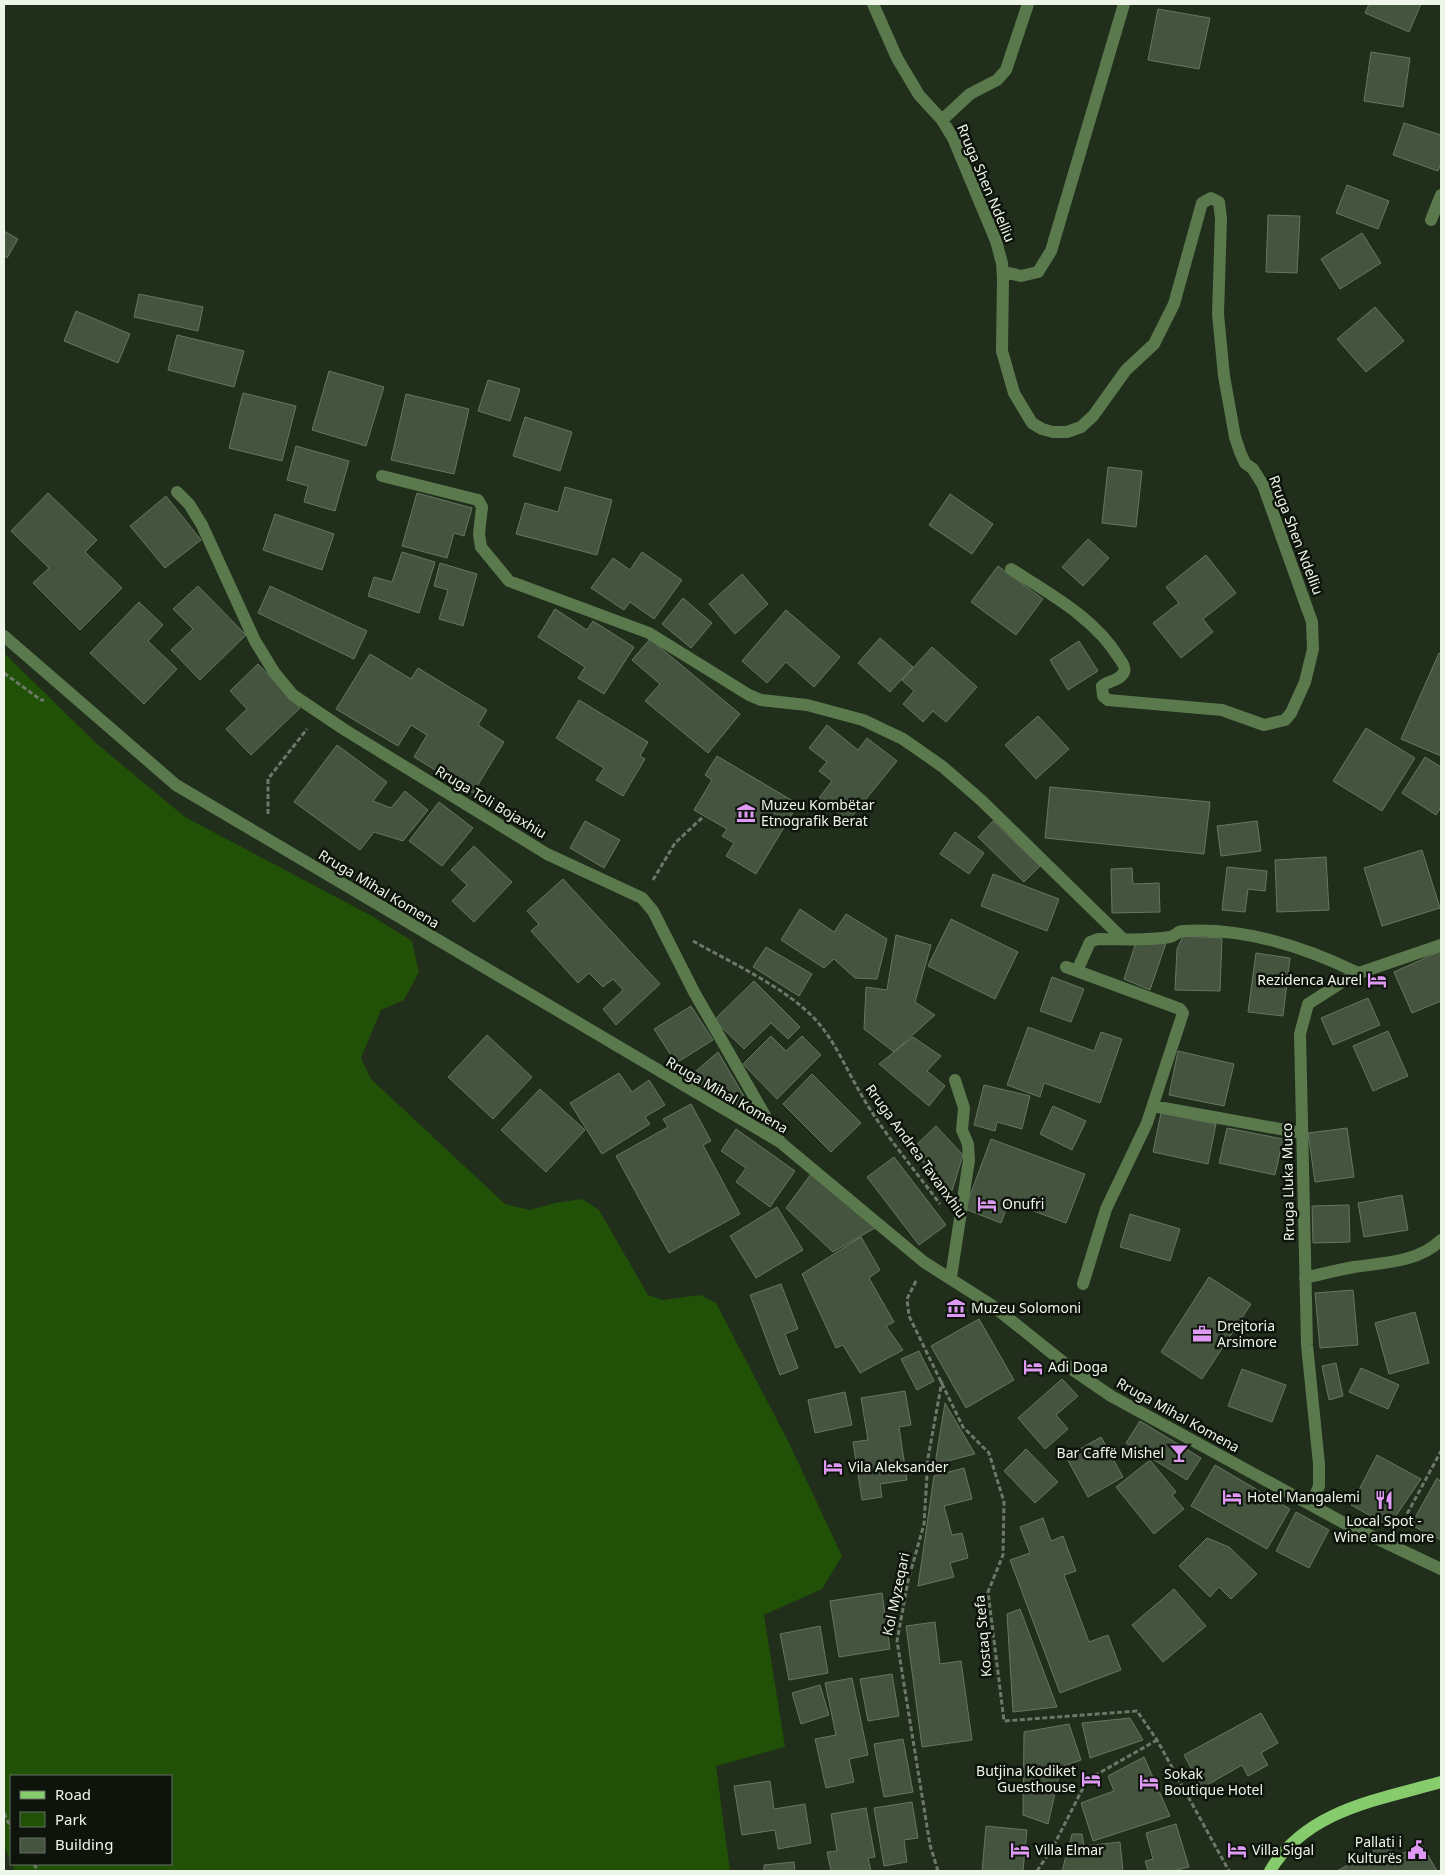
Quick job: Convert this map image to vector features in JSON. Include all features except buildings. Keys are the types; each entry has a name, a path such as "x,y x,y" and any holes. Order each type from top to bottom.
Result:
{"main road":[{"path":"1270,1871 1292,1842 1321,1820 1354,1806 1441,1782"}],"street":[{"name":"Rruga Shen Ndelliu","path":"873,4 897,58 919,95 942,120 952,138 996,241 1002,263 1003,278 1002,351 1014,393 1032,423 1042,429 1053,432 1067,432 1081,426 1093,416 1126,370 1154,344 1174,304 1202,203 1211,198 1219,202 1221,219 1218,314 1224,376 1235,437 1245,463 1253,469 1264,485 1312,622 1313,649 1305,682 1291,713 1285,720 1264,726 1222,710 1108,700 1103,696 1102,686 1119,678 1124,673 1124,668 1114,649 1099,631 1070,608 1011,569"},
{"path":"942,120 970,94 997,80 1006,70 1028,4"},
{"path":"1003,278 1009,273 1021,276 1038,272 1051,251 1124,4"},
{"path":"1431,220 1441,195"},
{"path":"382,476 478,500 482,507 479,534 481,547 501,574 515,584 599,612 649,632 749,696 761,700 807,705 863,720 903,739 943,767 981,800 1123,938"},
{"name":"Rruga Toli Bojaxhiu","path":"177,492 189,504 202,525 255,641 274,672 293,695 319,714 547,854 642,898"},
{"name":"Rruga Mihal Komena","path":"4,636 176,786 780,1142 924,1262 951,1277 993,1306 1073,1370 1111,1396 1311,1505 1441,1569"},
{"path":"642,898 653,912 694,992 780,1142"},
{"path":"1083,1284 1106,1209 1147,1123 1182,1011 1071,969 1090,942 1098,939 1169,937 1180,931 1234,931 1322,956 1358,973"},
{"name":"Rruga Lluka Muco","path":"1311,1505 1319,1486 1319,1464 1307,1345 1300,1034 1308,1004 1358,973 1441,945"},
{"path":"951,1277 969,1160 968,1144 962,1130 964,1108 955,1080"},
{"path":"1153,1106 1302,1133"},
{"path":"1305,1278 1353,1267 1399,1262 1436,1245 1441,1240"}],"path":[{"path":"269,842 268,778 319,714"},
{"path":"642,898 675,843 704,816"},
{"name":"Rruga Andrea Tavanxhiu","path":"706,948 787,995 812,1016 834,1044 862,1097 958,1229"},
{"name":"Kostaq Stefa","path":"924,1262 907,1299 909,1316 964,1427 989,1453 1004,1502 1003,1555 988,1592 1004,1721 1137,1711 1157,1740 1229,1871"},
{"name":"Kol Myzeqari","path":"938,1871 930,1845 897,1641 908,1581 924,1524 928,1458 942,1380"},
{"path":"1390,1545 1441,1451"},
{"path":"1036,1871 1052,1847 1087,1780 1157,1740"},
{"path":"4,1813 10,1826"}],"green space":[{"path":"4,653 97,744 185,817 370,915 412,941 419,972 404,1000 381,1010 361,1058 371,1079 505,1204 530,1210 555,1203 582,1199 599,1210 648,1295 663,1300 700,1295 716,1303 789,1443 842,1556 822,1589 764,1615 785,1747 716,1766 730,1871 15,1871 12,1865 172,1865 172,1775 10,1775 10,1860 4,1845"}],"place":[{"name":"Muzeu Kombëtar Etnografik Berat","path":"746,813"},
{"name":"Rezidenca Aurel","path":"1377,980"},
{"name":"Onufri","path":"987,1204"},
{"name":"Muzeu Solomoni","path":"956,1308"},
{"name":"Drejtoria Arsimore","path":"1202,1334"},
{"name":"Adi Doga","path":"1033,1367"},
{"name":"Bar Caffë Mishel","path":"1179,1453"},
{"name":"Vila Aleksander","path":"833,1467"},
{"name":"Hotel Mangalemi","path":"1232,1497"},
{"name":"Local Spot - Wine and more","path":"1384,1500"},
{"name":"Butjina Kodiket Guesthouse","path":"1091,1779"},
{"name":"Sokak Boutique Hotel","path":"1149,1782"},
{"name":"Villa Elmar","path":"1020,1850"},
{"name":"Villa Sigal","path":"1237,1850"},
{"name":"Pallati i Kulturës","path":"1417,1850"}]}
